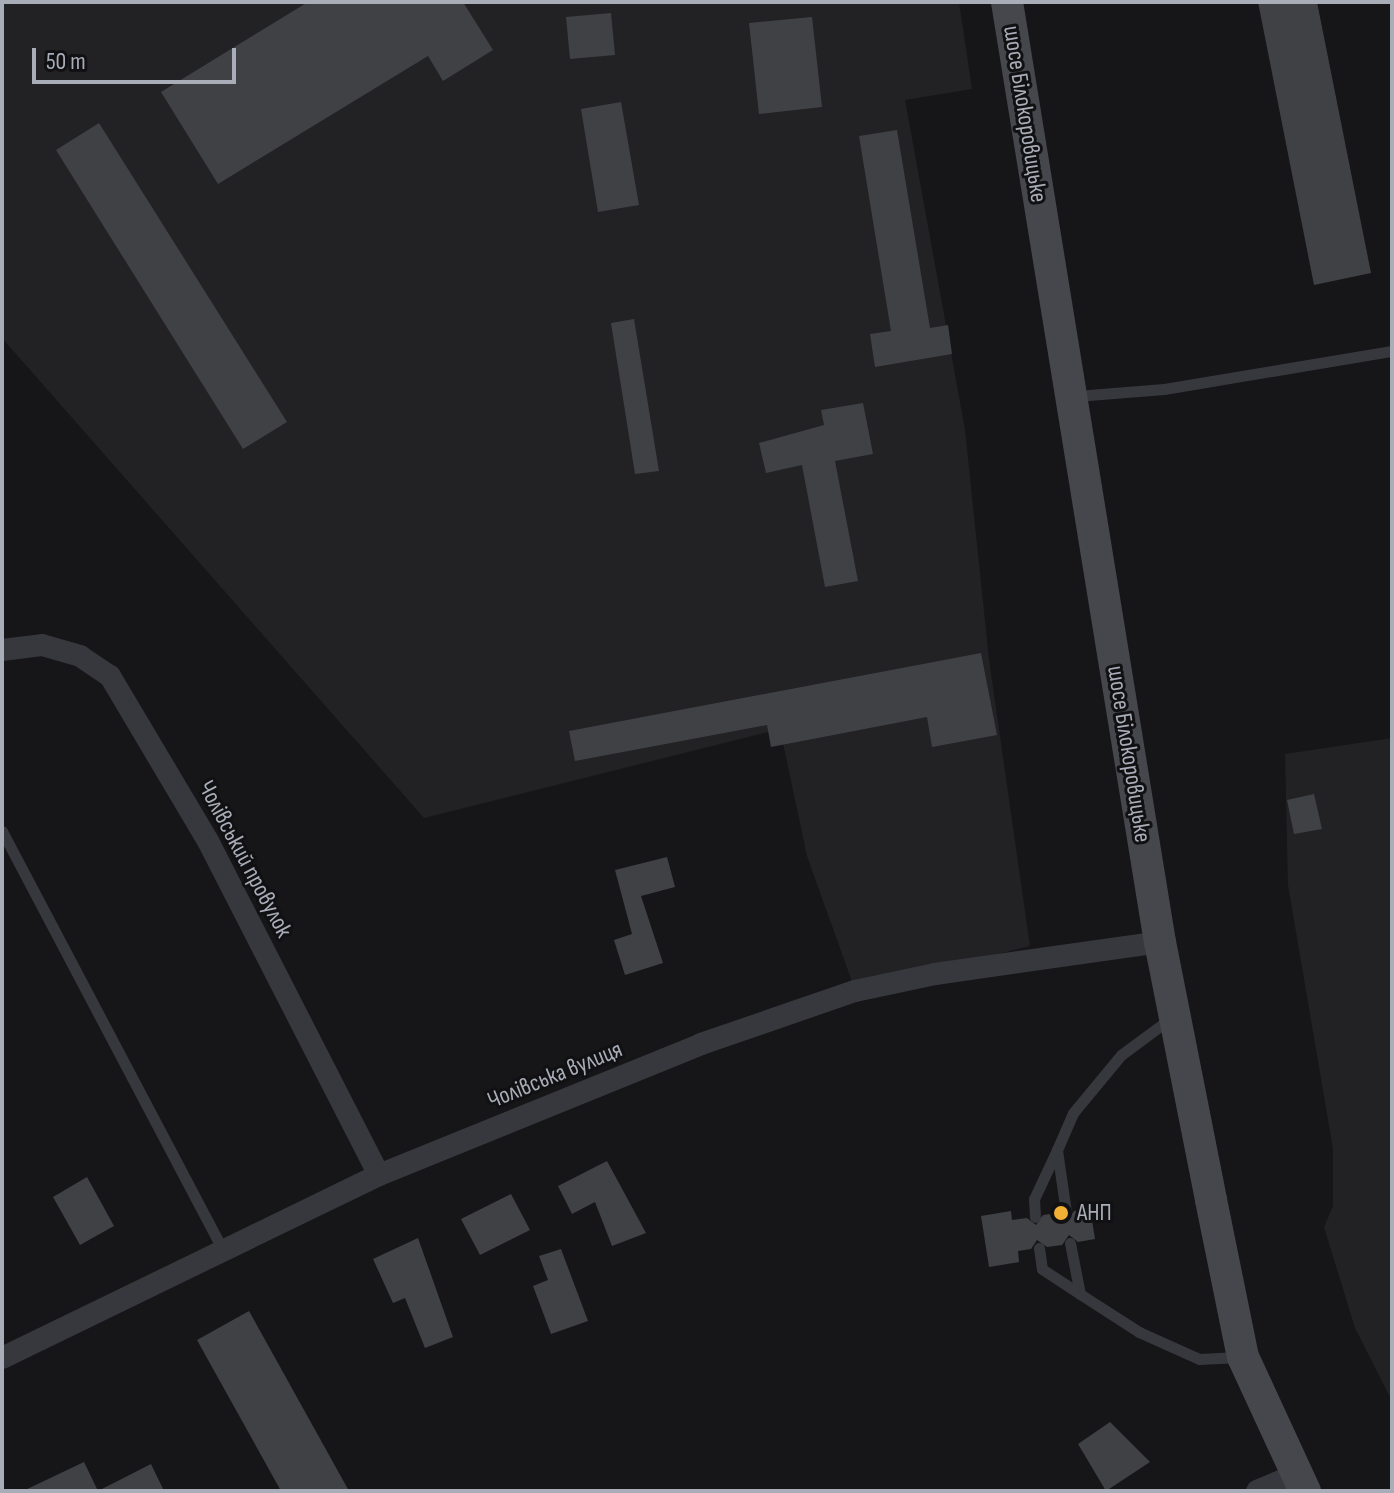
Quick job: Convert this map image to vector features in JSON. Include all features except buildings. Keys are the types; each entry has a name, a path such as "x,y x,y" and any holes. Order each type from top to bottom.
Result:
{"main road":[{"name":"шосе Білокоровицьке","path":"1007,2 1160,942 1243,1357 1301,1482"}],"street":[{"name":"Чолівський провулок","path":"2,650 42,645 80,656 110,676 208,841 379,1175"},
{"name":"Чолівська вулиця","path":"2,1358 222,1248 379,1175 701,1044 855,991 935,974 1160,942"},
{"path":"1257,1491 1301,1482"}],"lane":[{"path":"1071,397 1164,389 1392,351"},
{"path":"2,831 222,1248"},
{"path":"1035,1217 1034,1199 1073,1113 1121,1055 1175,1015"},
{"path":"1057,1150 1066,1212"},
{"path":"1070,1243 1080,1294"},
{"path":"1039,1248 1042,1269 1139,1332 1199,1359 1243,1357"}],"shaded area":[{"path":"2,2 959,2 972,89 905,100 965,430 989,659 1030,946 855,990 807,856 780,729 424,818 2,338"},
{"path":"1392,738 1392,1401 1355,1328 1324,1227 1333,1206 1333,1149 1288,885 1285,754"}],"place":[{"name":"АНП","path":"1061,1213"}]}
